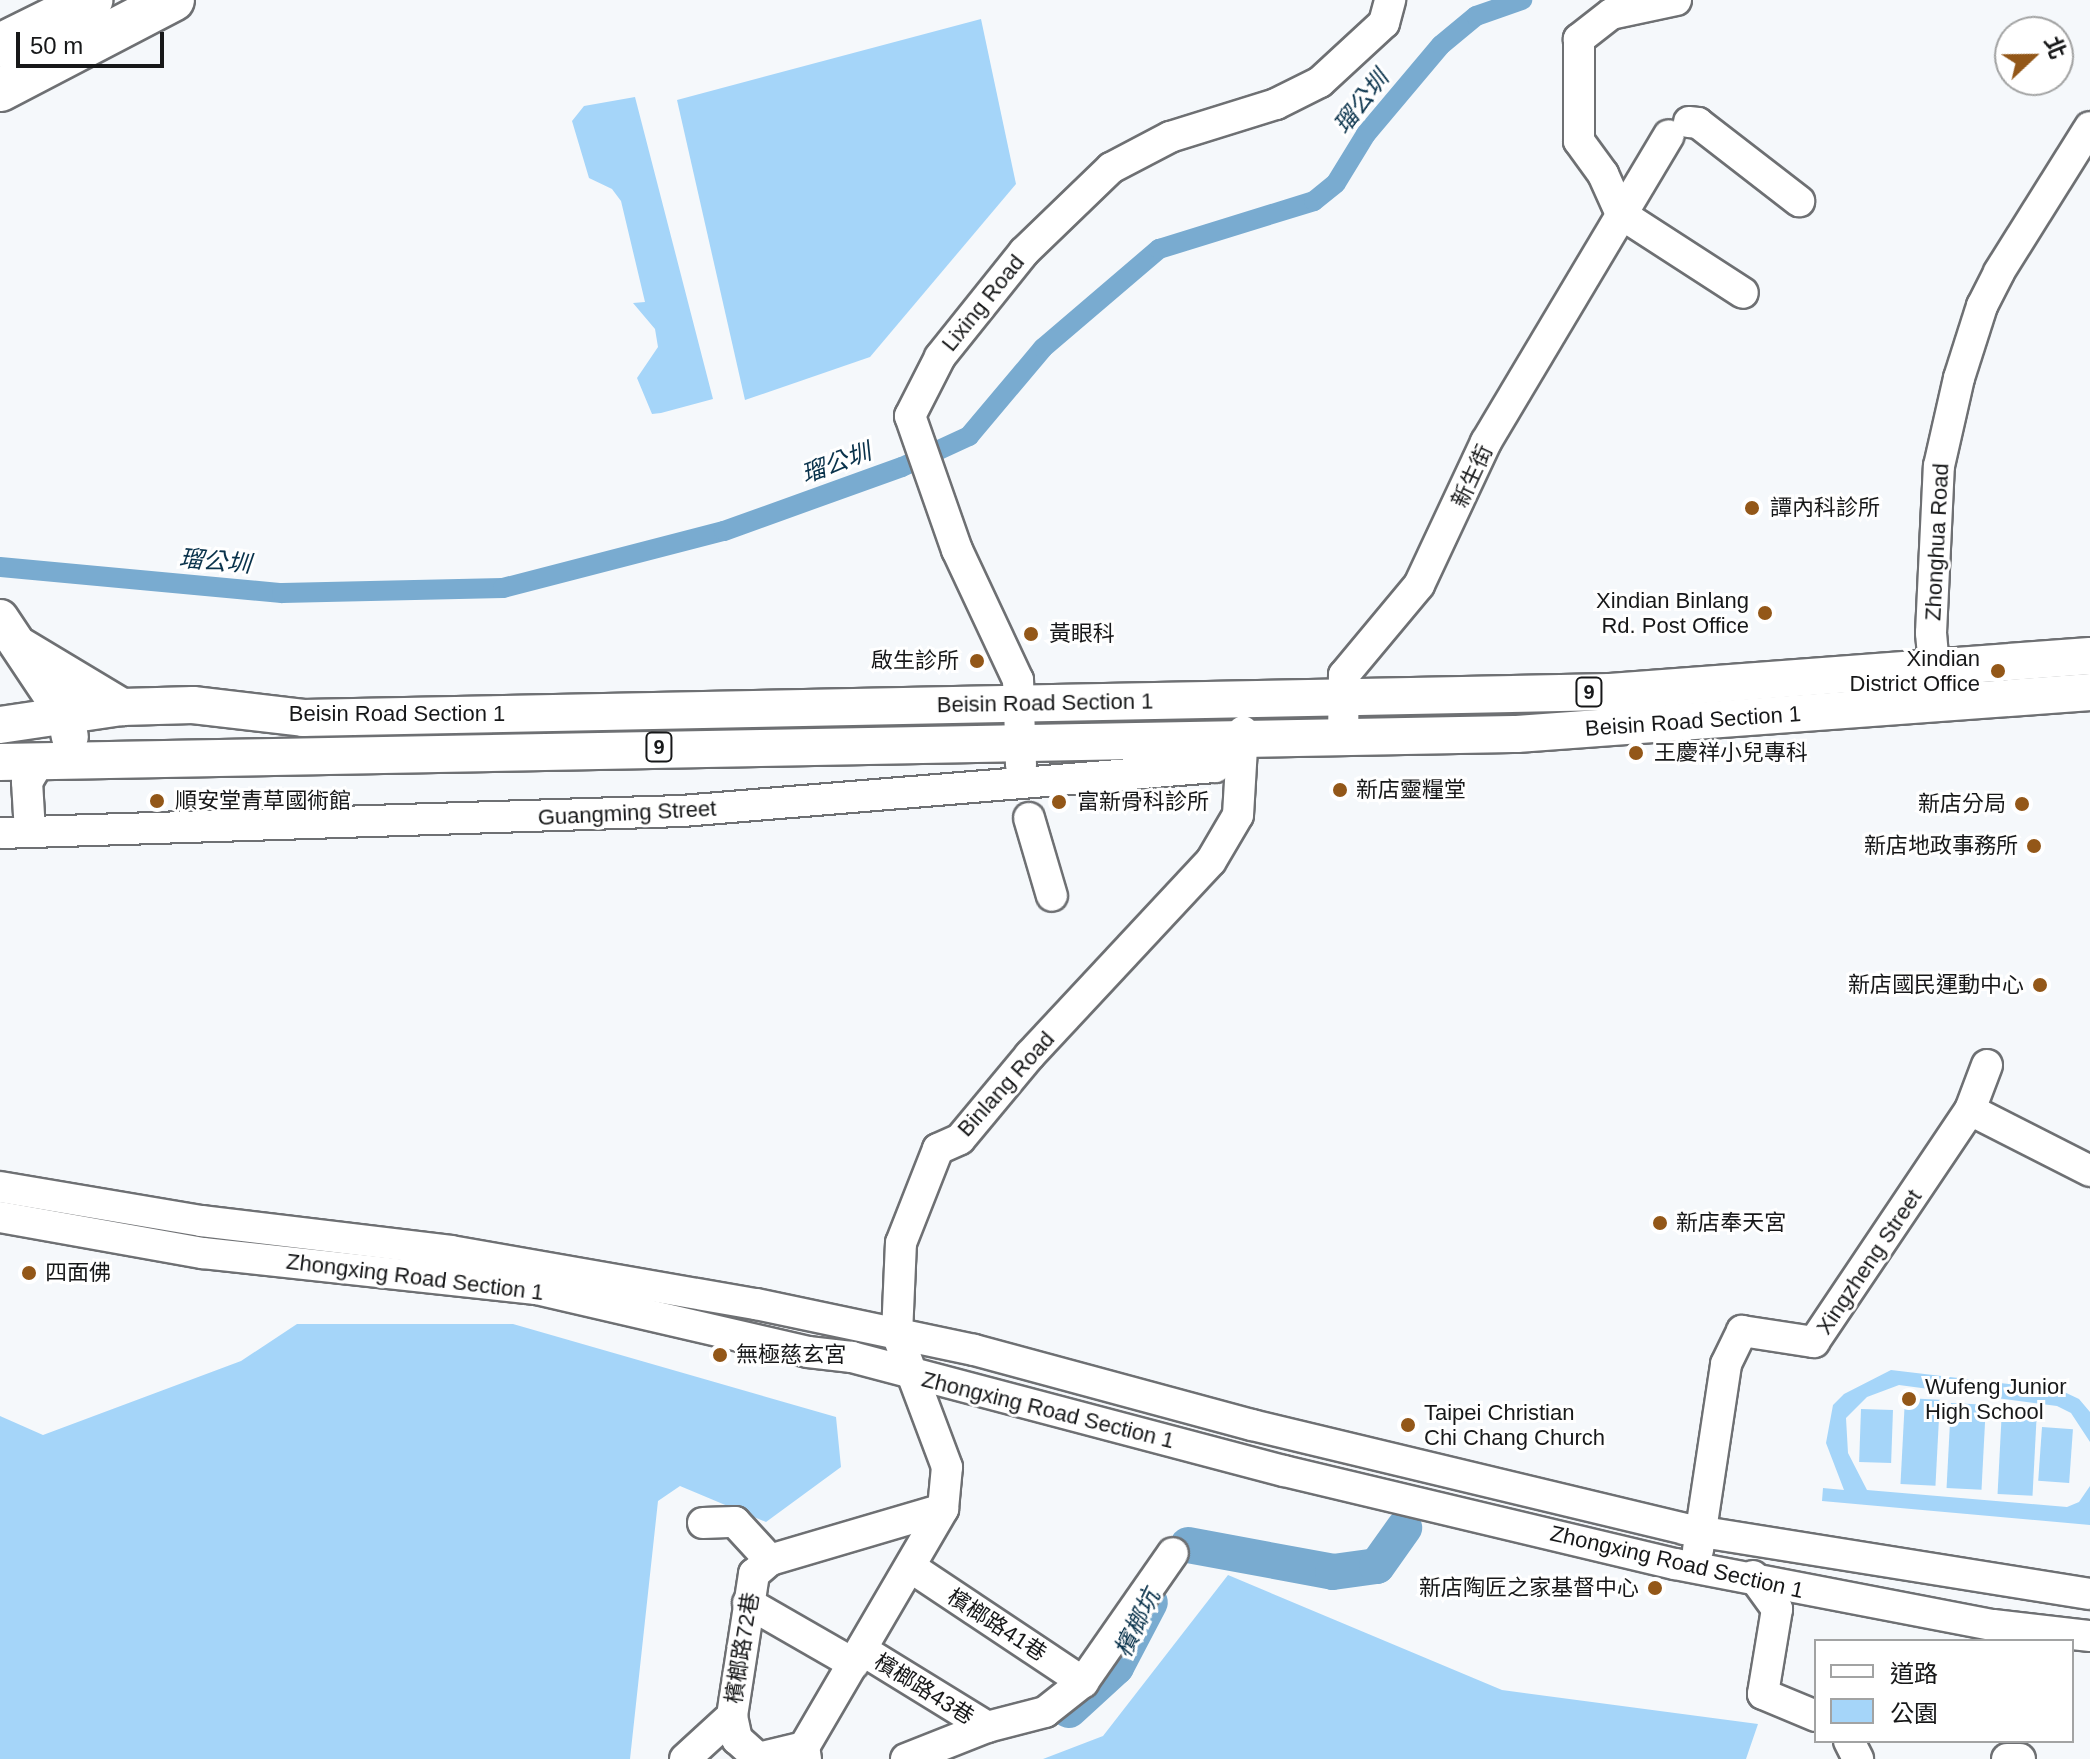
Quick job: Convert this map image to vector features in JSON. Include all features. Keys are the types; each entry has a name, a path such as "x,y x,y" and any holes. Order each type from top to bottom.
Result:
{"highway":[{"path":"0,22 42,0"},
{"path":"0,45 91,0"},
{"path":"0,65 127,0"},
{"path":"0,90 173,0"}],"main road":[{"path":"0,618 33,722 57,759"},
{"path":"11,654 122,707"},
{"name":"Beisin Road Section 1","path":"33,722 122,707 193,705 303,718 1610,692 2090,656"},
{"name":"Beisin Road Section 1","path":"0,762 1215,736 1243,741 1517,734 2090,692"}],"street":[{"name":"Lixing Road","path":"1021,783 1018,680 961,559 910,416 940,357 1024,252 1111,168 1170,137 1276,104 1320,82 1384,23 1390,0"},
{"path":"1676,0 1611,14 1579,39 1579,141 1603,174 1621,214 1743,293"},
{"name":"新生街","path":"1343,738 1341,697 1344,675 1419,585 1486,442 1621,214 1679,128 1698,123 1799,201"},
{"name":"Zhonghua Road","path":"1937,704 1934,668 1939,466 1959,378 1982,306 1999,272 2090,127"},
{"name":"Binlang Road","path":"805,1753 943,1509 947,1467 897,1334 901,1243 938,1149 960,1139 1030,1055 1211,861 1238,815 1243,699"},
{"name":"Guangming Street","path":"0,833 518,819 1021,783 1215,767 1243,741"},
{"path":"30,832 27,782 57,759"},
{"path":"1029,818 1052,896"},
{"name":"Xingzheng Street","path":"1702,1532 1726,1364 1742,1331 1814,1342 1970,1110 1987,1065"},
{"path":"1970,1110 2090,1171"},
{"name":"Zhongxing Road Section 1","path":"0,1187 201,1221 481,1256 897,1334 1702,1532 2090,1594"},
{"name":"Zhongxing Road Section 1","path":"0,1217 203,1253 536,1289 808,1352 852,1357 915,1377 1694,1567 1753,1577 1786,1588 1993,1625 2090,1636"},
{"path":"703,1523 735,1522 770,1560 943,1509"},
{"path":"1694,1567 1702,1532"},
{"path":"1757,1542 1753,1577 1777,1609 1763,1694 1814,1715"},
{"path":"906,1759 987,1727 1045,1712 1083,1682 1173,1553"},
{"name":"檳榔路72巷","path":"685,1759 732,1716 754,1574 770,1560"},
{"name":"檳榔路41巷","path":"912,1568 1083,1682"},
{"name":"檳榔路43巷","path":"748,1603 858,1657 987,1727"},
{"path":"732,1716 737,1739 758,1758 805,1753"},
{"path":"2007,1759 2020,1759"}],"green space":[{"path":"981,19 1016,184 870,357 745,400 677,100"},
{"path":"635,97 713,399 652,414 637,378 658,347 655,329 633,303 645,302 621,201 612,189 589,178 572,121 584,106"},
{"path":"297,1324 513,1324 836,1417 841,1467 766,1522 680,1486 658,1501 630,1759 0,1759 0,1416 43,1435 241,1361"},
{"path":"1891,1370 2060,1390 2079,1399 2090,1412 2090,1442 2071,1413 2057,1406 1899,1385 1867,1397 1846,1418 1848,1453 1867,1490 2067,1507 2079,1502 2090,1486 2090,1525 1822,1501 1823,1488 1844,1490 1826,1443 1833,1405 1844,1394"},
{"path":"1905,1398 1940,1400 1935,1486 1900,1484"},
{"path":"1951,1403 1986,1405 1982,1490 1947,1488"},
{"path":"1861,1409 1893,1410 1891,1463 1859,1462"},
{"path":"2002,1409 2037,1411 2033,1496 1998,1494"},
{"path":"2042,1427 2073,1429 2069,1483 2038,1481"},
{"path":"1228,1575 1502,1690 1758,1724 1746,1759 1043,1759 1103,1736"}],"waterway":[{"name":"瑠公圳","path":"0,567 282,593 503,588 724,531 902,467 969,436 1043,348 1159,249 1314,201 1336,183 1366,134 1441,45 1476,16 1522,0"},
{"name":"檳榔坑","path":"1188,1545 1333,1572 1377,1566 1404,1528"},
{"name":"檳榔坑","path":"1069,1710 1116,1667 1150,1602"}],"place":[{"name":"譚內科診所","path":"1752,508"},
{"name":"Xindian Binlang Rd. Post Office","path":"1765,613"},
{"name":"黃眼科","path":"1031,634"},
{"name":"啟生診所","path":"977,661"},
{"name":"Xindian District Office","path":"1998,671"},
{"name":"王慶祥小兒專科","path":"1636,753"},
{"name":"新店靈糧堂","path":"1340,790"},
{"name":"順安堂青草國術館","path":"157,801"},
{"name":"富新骨科診所","path":"1059,802"},
{"name":"新店分局","path":"2022,804"},
{"name":"新店地政事務所","path":"2034,846"},
{"name":"新店國民運動中心","path":"2040,985"},
{"name":"新店奉天宮","path":"1660,1223"},
{"name":"四面佛","path":"29,1273"},
{"name":"無極慈玄宮","path":"720,1355"},
{"name":"Wufeng Junior High School","path":"1909,1399"},
{"name":"Taipei Christian Chi Chang Church","path":"1408,1425"},
{"name":"新店陶匠之家基督中心","path":"1655,1588"}]}
